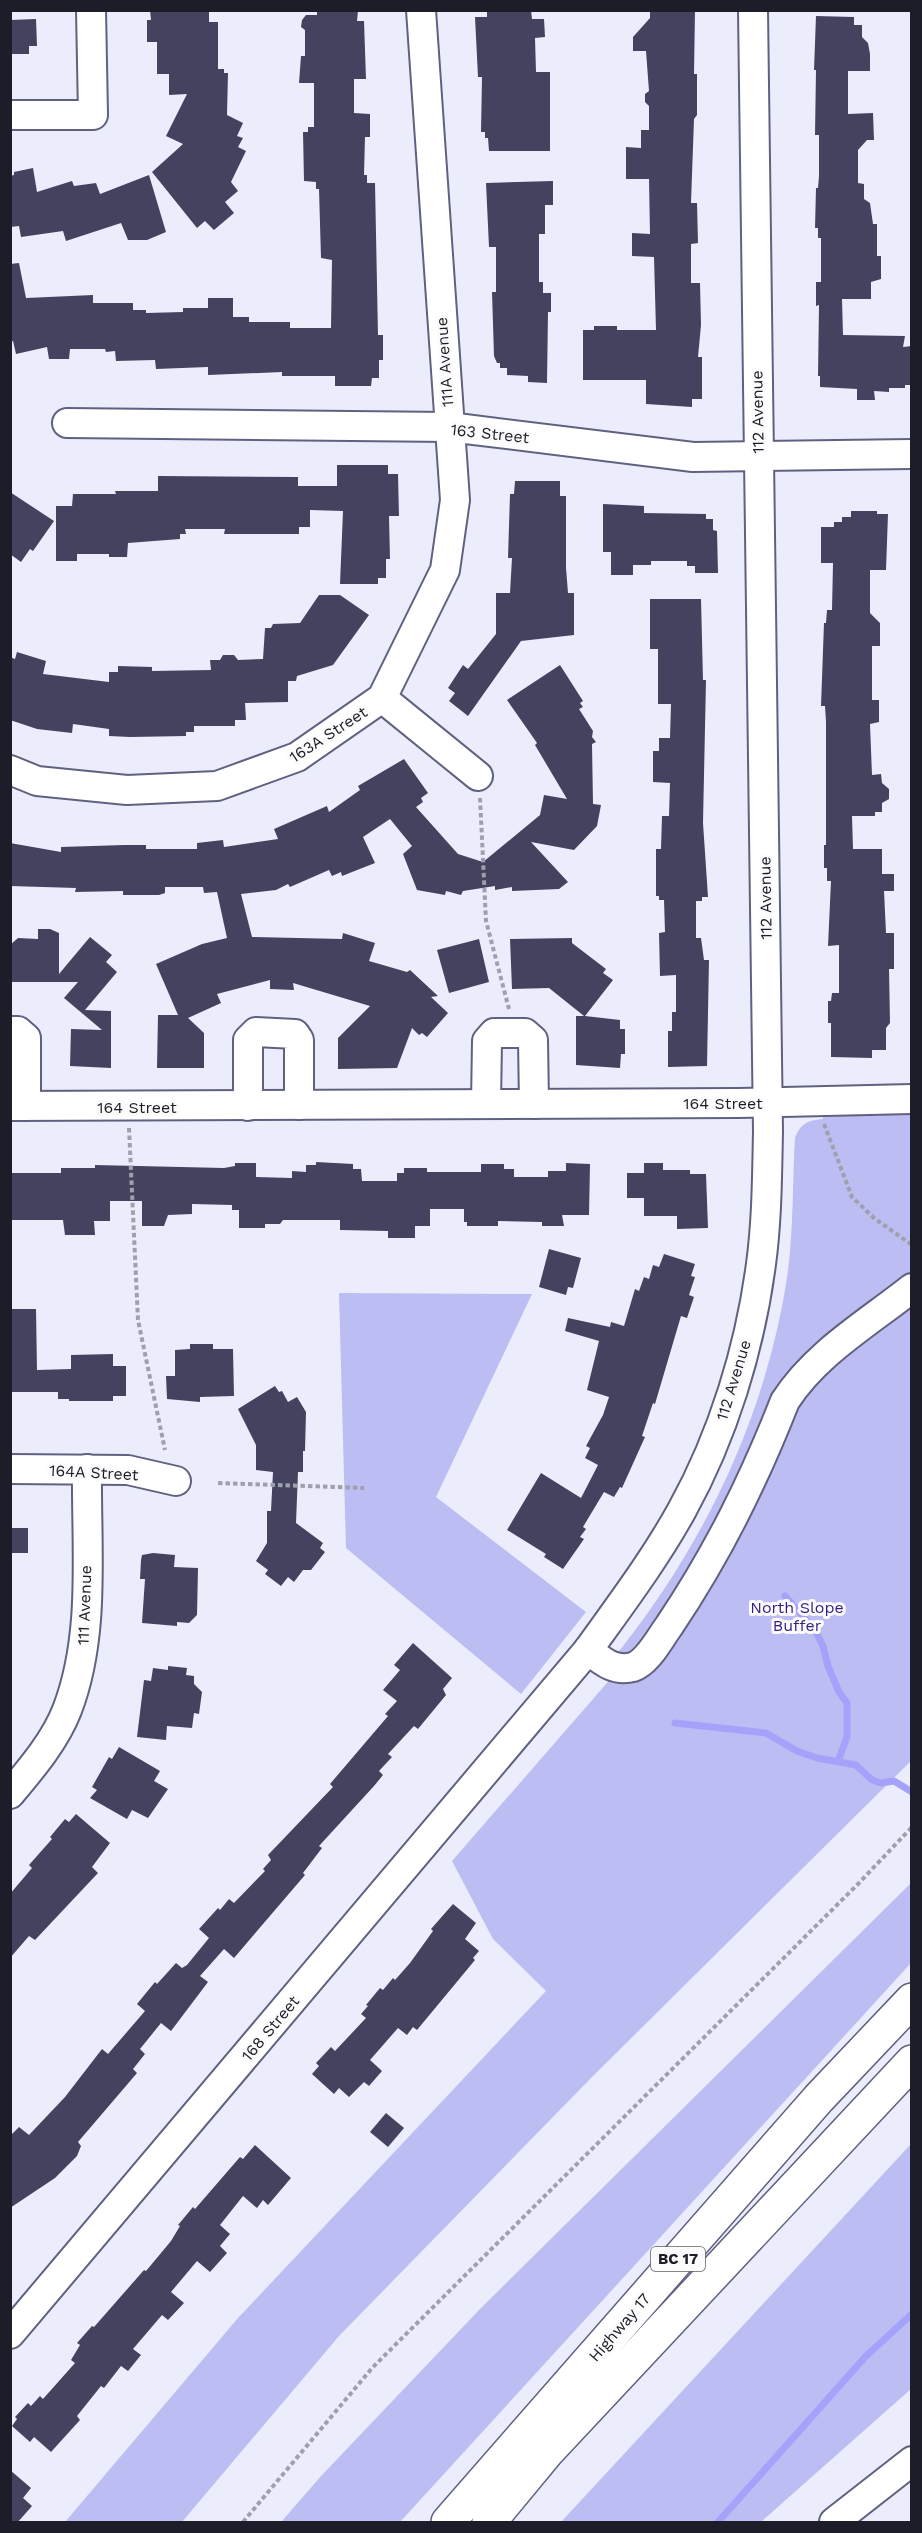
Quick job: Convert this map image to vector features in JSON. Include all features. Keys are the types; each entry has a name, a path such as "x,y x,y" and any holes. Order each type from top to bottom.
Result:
{"highway":[{"name":"Highway 17","path":"448,2523 819,2098 912,2000"},
{"name":"Highway 17","path":"489,2523 555,2443 912,2062"}],"street":[{"path":"10,116 93,115 91,10"},
{"name":"111A Avenue","path":"382,698 445,570 455,500 448,427 421,10"},
{"name":"112 Avenue","path":"529,1722 588,1650 643,1574 682,1509 703,1468 741,1360 762,1262 766,1212 767,1102 753,10"},
{"name":"163 Street","path":"67,423 448,427 693,457 912,454"},
{"name":"163A Street","path":"10,770 37,781 127,790 217,786 297,757 382,698 478,776"},
{"name":"164 Street","path":"10,1031 18,1031 26,1038 18,1106 534,1104 912,1099"},
{"path":"248,1106 248,1040 256,1032 295,1034 299,1040 299,1105"},
{"path":"486,1104 487,1041 494,1033 525,1032 533,1041 534,1104"},
{"path":"588,1650 615,1668 635,1666 646,1657 695,1588 733,1522 785,1401 796,1383 841,1341 912,1288"},
{"name":"164A Street","path":"10,1469 128,1470 176,1481"},
{"name":"111 Avenue","path":"10,1794 36,1764 66,1712 85,1642 87,1469"},
{"name":"168 Street","path":"10,2334 529,1722"},
{"path":"834,2523 912,2461"}],"path":[{"path":"478,776 483,815 486,921 511,1017 511,1033"},
{"path":"821,1116 852,1197 874,1218 912,1245"},
{"path":"128,1124 138,1320 165,1450"},
{"path":"218,1483 364,1488"},
{"path":"243,2523 373,2367 858,1884 912,1827"}],"green space":[{"name":"North Slope Buffer","path":"911,1113 911,1761 593,2076 339,2336 182,2522 65,2522 238,2318 546,1991 493,1939 452,1861 613,1676 612,1660 674,1575 724,1483 762,1386 776,1336 789,1266 795,1138 799,1129 813,1120 823,1119 823,1114"},
{"path":"339,1293 532,1294 436,1497 586,1612 521,1694 346,1548"},
{"path":"911,1883 911,1963 400,2522 281,2522 322,2475 480,2309"},
{"path":"911,2144 911,2389 761,2522 561,2522"}],"building":[{"path":"150,10 209,10 209,22 218,22 218,69 224,69 224,73 228,73 227,115 243,123 237,136 243,138 238,147 246,151 231,182 238,191 225,202 234,213 214,230 205,221 197,228 152,172 183,144 166,136 187,94 169,95 169,74 157,74 157,42 147,42 147,20 151,20"},
{"path":"317,10 358,11 357,21 364,21 366,79 354,79 354,113 370,114 370,137 365,137 364,175 367,175 367,183 375,183 378,335 383,335 383,360 379,360 379,378 372,378 371,386 335,386 335,376 282,376 282,372 208,375 208,367 156,369 155,360 116,361 115,351 106,352 105,349 70,349 69,359 49,359 47,347 16,354 13,341 10,342 10,264 19,263 26,298 93,295 93,303 133,303 133,310 146,310 146,313 183,312 183,308 208,308 208,298 233,298 233,317 249,317 249,322 290,322 290,328 331,328 332,260 321,258 319,189 316,189 316,182 304,181 303,132 308,132 308,127 314,127 314,83 299,83 301,56 305,56 305,30 301,27 302,20 306,15 317,15"},
{"path":"487,10 531,10 532,19 544,19 545,37 535,38 536,72 550,72 550,151 489,151 488,138 485,138 485,132 481,132 482,77 478,77 475,17 487,17"},
{"path":"650,10 695,10 694,74 697,74 697,115 694,119 691,203 697,203 698,243 691,244 691,283 700,283 701,325 698,357 702,357 702,399 692,399 692,407 646,404 646,380 583,380 583,330 594,330 594,326 617,326 617,330 656,330 654,257 632,256 632,233 650,234 649,179 626,179 626,147 641,148 641,130 649,130 649,106 645,102 645,94 649,91 646,51 633,51 633,37 650,18"},
{"path":"816,16 854,17 854,25 862,25 862,37 868,43 870,54 870,71 848,71 848,114 873,113 874,140 867,140 858,150 858,183 864,184 864,199 870,203 873,224 877,224 877,256 881,256 881,279 871,282 871,299 842,299 843,335 905,336 903,347 912,346 912,385 905,385 905,388 889,388 889,392 874,391 875,400 857,400 857,389 820,387 820,376 818,376 819,305 816,306 816,282 821,282 821,238 818,238 818,228 815,228 816,188 818,188 819,176 819,135 815,135"},
{"path":"36,19 37,46 29,46 29,54 10,54 10,20"},
{"path":"33,168 37,192 72,181 74,186 96,183 100,194 149,175 166,232 147,240 128,240 121,223 66,241 63,231 21,237 19,226 10,227 10,176 14,175 14,172"},
{"path":"553,181 553,205 545,205 545,234 539,234 539,282 543,282 543,293 551,293 551,312 548,312 547,383 528,382 528,376 507,375 507,368 500,368 500,363 497,363 494,356 492,292 496,292 496,247 489,247 486,183"},
{"path":"337,465 388,465 388,474 398,474 399,516 389,516 390,559 386,559 386,578 378,578 378,584 340,584 343,511 310,510 310,527 299,527 299,534 224,534 225,529 185,529 186,534 180,534 180,539 128,543 127,557 109,557 109,554 77,554 77,561 56,561 56,506 72,506 73,494 158,491 158,476 298,477 298,486 337,486"},
{"path":"515,481 560,481 560,496 566,496 566,568 568,593 574,593 574,635 521,641 468,716 449,701 455,693 448,688 463,665 468,669 496,634 496,593 510,593 512,558 508,558 510,494 514,494"},
{"path":"10,492 54,521 33,551 30,549 21,562 10,554"},
{"path":"603,504 644,506 644,513 706,514 706,519 713,519 713,530 717,531 718,573 695,573 695,566 687,566 687,561 651,561 651,565 633,565 633,575 611,575 611,552 603,552"},
{"path":"851,511 877,511 877,514 888,514 886,570 870,570 870,613 880,623 880,646 872,646 872,700 879,700 879,722 870,724 872,775 881,774 882,783 889,789 889,799 882,803 882,812 875,812 875,816 852,816 853,849 882,849 882,874 894,874 894,891 884,891 886,933 894,933 894,969 889,969 890,1023 886,1028 886,1050 872,1050 872,1058 831,1057 831,1023 828,1023 828,1001 831,1001 832,993 839,993 839,945 828,946 831,881 827,881 827,868 824,868 826,722 825,706 821,706 824,623 826,623 827,610 832,610 833,563 821,563 821,527 834,527 834,522 842,522 842,517 851,517"},
{"path":"319,595 340,595 369,615 333,665 297,676 296,681 288,681 288,702 245,703 246,720 235,720 235,726 194,726 194,732 186,732 186,736 130,737 109,736 109,729 73,724 72,733 37,729 10,720 10,657 15,659 17,652 46,661 43,674 109,682 109,672 118,672 118,666 152,667 152,671 211,670 210,660 220,660 223,655 234,655 238,660 263,659 265,628 271,628 273,624 300,623"},
{"path":"650,599 701,599 703,680 706,680 703,823 708,897 702,897 702,901 696,901 696,938 701,938 704,960 709,960 707,1066 668,1067 668,1031 672,1031 672,1012 676,1012 676,975 660,976 659,933 665,932 664,900 659,900 659,896 656,896 656,849 661,849 662,816 669,816 670,783 653,782 653,751 659,751 659,738 670,738 671,704 658,704 658,649 650,649"},
{"path":"560,665 583,701 580,703 583,707 579,709 593,731 592,737 596,742 592,744 593,804 601,805 597,826 574,850 531,842 568,882 559,889 512,891 512,887 495,890 495,886 463,891 461,895 446,891 445,895 417,890 403,854 412,846 390,819 363,837 375,863 342,876 341,872 332,876 329,870 290,887 288,884 276,890 241,894 252,937 342,939 343,933 375,943 369,961 407,972 410,970 438,996 431,997 448,1013 427,1037 422,1033 419,1035 412,1028 397,1068 338,1069 338,1038 370,1006 293,983 294,990 270,989 270,980 217,994 221,1003 188,1018 204,1033 204,1068 157,1068 158,1015 178,1015 156,964 202,944 227,938 217,892 204,893 203,887 165,887 165,893 159,895 123,895 123,891 75,892 76,888 10,886 10,843 61,852 61,847 124,845 146,845 146,849 197,849 197,843 223,840 224,847 278,839 274,829 327,806 329,812 360,790 358,786 404,759 428,793 421,798 423,802 416,807 458,854 483,862 540,815 544,795 567,799 535,745 537,743 507,700"},
{"path":"38,929 50,929 59,933 59,974 90,937 112,955 106,962 117,972 85,1010 111,1011 111,1068 70,1066 71,1029 102,1030 64,998 78,982 10,982 10,945 18,938 38,939"},
{"path":"572,938 572,943 606,969 603,973 613,980 585,1016 620,1020 620,1029 625,1029 625,1054 621,1054 620,1068 576,1065 576,1016 584,1016 549,988 512,989 510,939"},
{"path":"479,939 489,982 449,993 437,950"},
{"path":"316,1162 353,1164 353,1169 361,1169 362,1181 397,1181 397,1173 404,1173 404,1168 427,1168 427,1172 481,1172 481,1164 504,1164 504,1169 514,1169 514,1177 548,1177 548,1171 566,1171 566,1163 590,1164 589,1215 562,1215 564,1226 542,1226 542,1222 498,1221 498,1226 467,1226 467,1222 464,1222 464,1209 430,1209 430,1226 415,1226 415,1238 388,1238 388,1231 340,1230 340,1220 283,1220 280,1224 265,1224 265,1228 239,1228 239,1210 232,1210 232,1205 192,1204 192,1214 168,1215 164,1226 142,1226 142,1201 110,1201 110,1221 94,1221 95,1235 65,1235 63,1220 10,1220 10,1173 61,1173 61,1168 95,1168 95,1165 224,1168 235,1166 235,1163 256,1163 256,1177 292,1178 292,1171 306,1172 306,1165 316,1165"},
{"path":"644,1163 663,1163 663,1170 690,1170 690,1174 706,1174 708,1228 677,1229 677,1216 644,1216 644,1198 627,1198 627,1173 644,1173"},
{"path":"549,1249 581,1258 573,1288 568,1287 566,1295 539,1287"},
{"path":"664,1254 695,1264 691,1276 695,1277 689,1295 694,1297 687,1318 681,1316 655,1404 653,1403 642,1436 645,1437 622,1488 620,1487 614,1497 604,1492 583,1527 586,1529 580,1537 584,1539 563,1569 544,1557 546,1554 507,1530 541,1473 581,1498 598,1465 585,1458 590,1448 586,1446 603,1415 609,1397 587,1390 599,1341 565,1331 568,1318 610,1327 611,1322 624,1326 635,1289 639,1291 644,1277 649,1279 653,1265 659,1267"},
{"path":"10,1309 36,1309 37,1370 71,1369 71,1355 113,1354 113,1366 126,1366 126,1396 113,1396 113,1401 69,1401 69,1399 58,1399 58,1392 10,1392"},
{"path":"190,1344 213,1344 213,1349 233,1349 234,1396 200,1397 200,1402 167,1399 166,1376 175,1376 175,1350 190,1349"},
{"path":"275,1386 279,1392 282,1391 288,1402 297,1397 306,1412 303,1472 298,1472 296,1523 323,1543 320,1548 325,1552 311,1570 303,1570 294,1582 288,1577 281,1586 265,1574 268,1570 256,1561 267,1543 267,1511 271,1511 273,1472 256,1470 256,1445 238,1409"},
{"path":"10,1528 28,1528 28,1553 10,1553"},
{"path":"153,1553 175,1555 174,1567 198,1568 197,1615 189,1623 177,1622 177,1626 142,1623 145,1579 140,1579 141,1560 142,1555"},
{"path":"413,1643 452,1678 443,1689 446,1695 418,1729 414,1726 388,1754 392,1757 379,1771 383,1775 319,1846 322,1848 303,1873 305,1875 234,1958 224,1949 200,1976 208,1982 171,2031 161,2023 140,2049 145,2054 133,2069 137,2073 78,2142 81,2146 77,2156 55,2178 10,2208 10,2136 19,2127 29,2135 65,2097 102,2049 108,2054 145,2011 137,2004 155,1982 157,1984 176,1963 182,1968 187,1965 209,1938 199,1929 229,1899 234,1903 265,1871 263,1869 271,1860 268,1855 333,1787 330,1784 388,1716 385,1714 397,1701 383,1690 400,1670 394,1665"},
{"path":"168,1666 187,1668 186,1675 194,1676 194,1684 202,1692 199,1714 194,1713 192,1728 167,1726 166,1740 137,1737 144,1680 151,1681 153,1668 168,1670"},
{"path":"119,1747 160,1771 154,1781 168,1789 148,1818 132,1810 127,1819 90,1798 97,1790 92,1787 109,1757 112,1759"},
{"path":"76,1814 110,1843 92,1867 98,1873 35,1940 29,1936 10,1958 10,1894 32,1868 29,1865 52,1839 50,1837 65,1819 69,1822"},
{"path":"453,1904 476,1923 465,1939 479,1951 473,1958 475,1960 417,2030 413,2027 407,2035 398,2028 370,2060 382,2071 369,2086 364,2082 349,2097 339,2088 334,2094 312,2074 319,2066 316,2063 331,2047 335,2051 366,2018 361,2014 368,2006 366,2005 380,1988 383,1990 393,1978 395,1980 410,1963 433,1931 431,1929"},
{"path":"386,2113 404,2128 388,2147 370,2132"},
{"path":"255,2145 291,2178 268,2205 263,2200 257,2208 243,2196 220,2225 230,2234 220,2246 227,2253 210,2272 197,2261 171,2292 184,2303 168,2320 162,2315 133,2349 141,2355 128,2371 121,2366 104,2388 101,2386 77,2416 80,2420 51,2452 34,2437 30,2442 12,2426 17,2419 15,2417 28,2403 31,2406 40,2396 43,2399 75,2363 71,2360 80,2345 77,2343 144,2270 146,2271 171,2241 180,2226 178,2225 193,2207 195,2209 240,2157 243,2159"},
{"path":"10,2470 31,2488 23,2498 32,2506 17,2523 10,2523"}],"waterway":[{"path":"785,1596 815,1630 839,1692 847,1703 847,1737 838,1761"},
{"path":"675,1723 766,1733 797,1751 817,1758 856,1765 872,1780 881,1783 894,1781 912,1792"},
{"path":"718,2522 866,2356 912,2314"}]}
